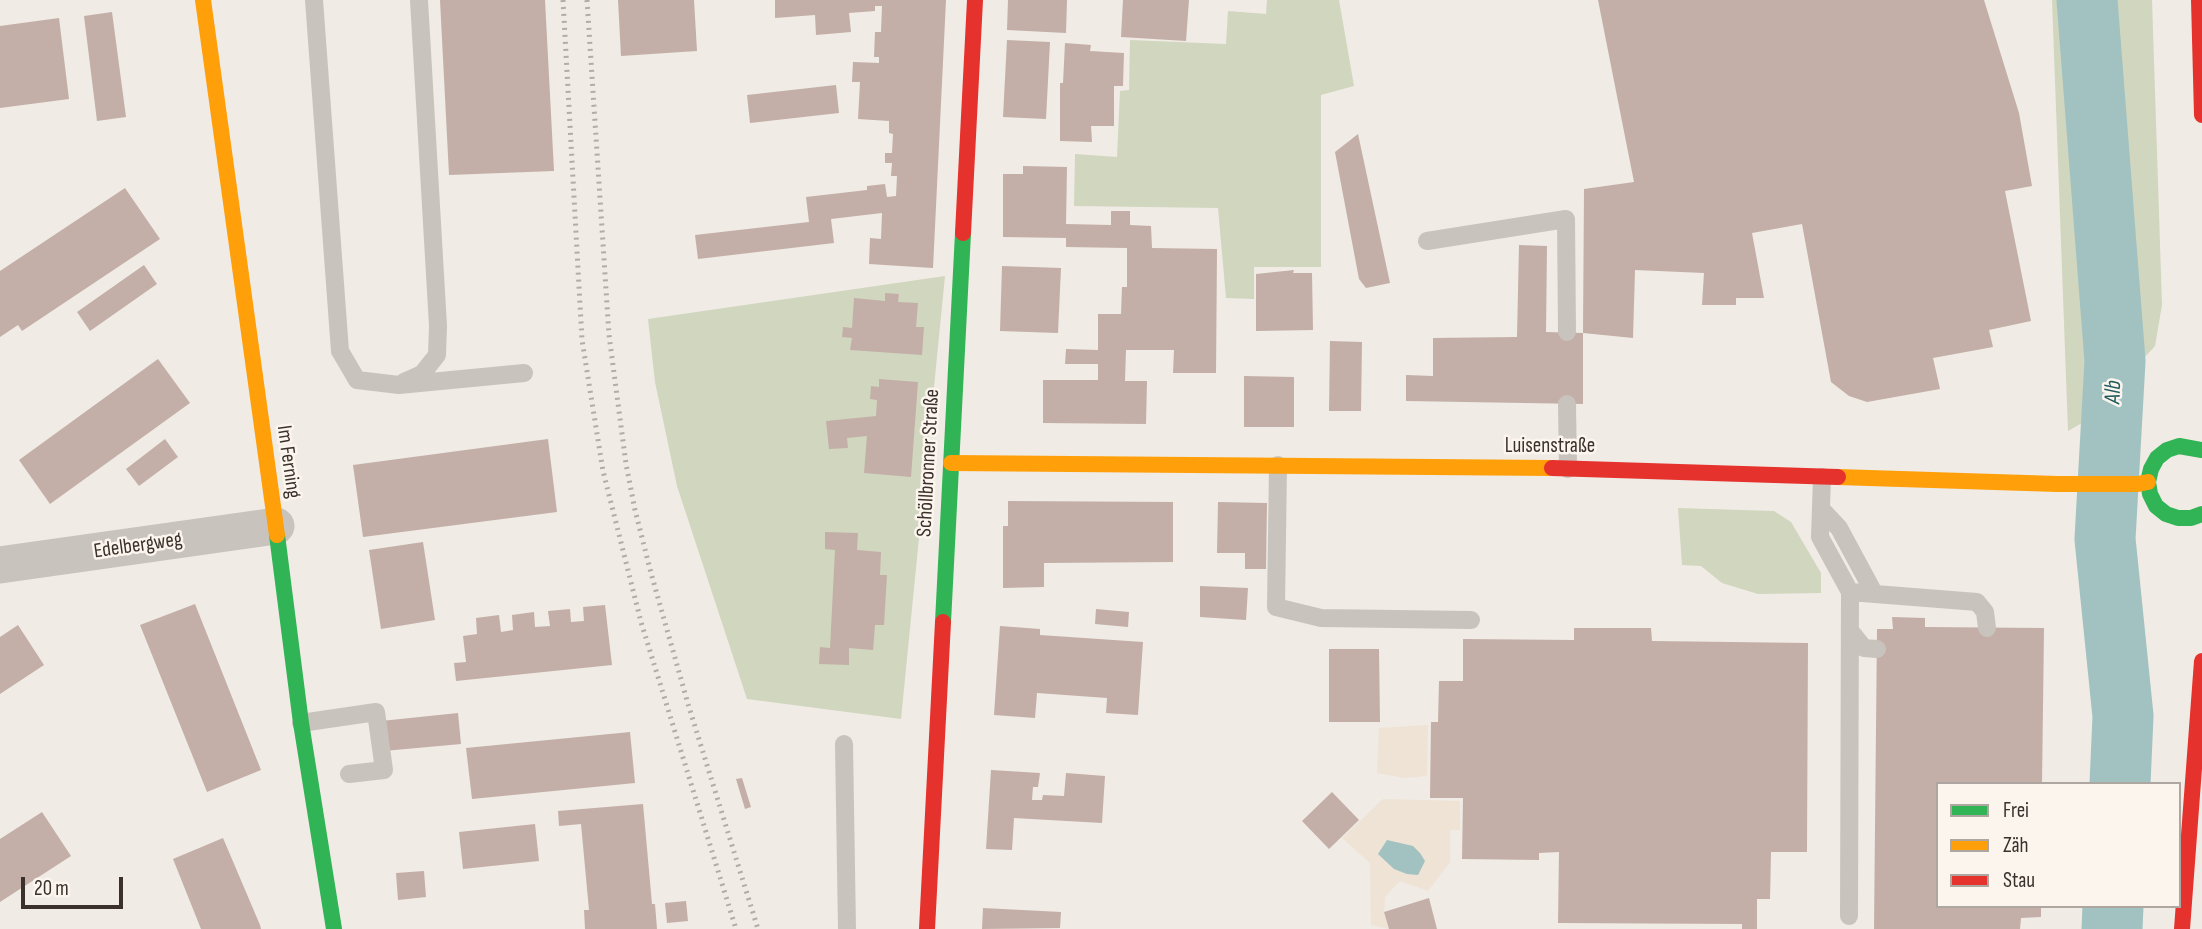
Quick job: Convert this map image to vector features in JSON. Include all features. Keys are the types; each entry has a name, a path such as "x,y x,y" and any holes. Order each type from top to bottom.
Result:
{"main road":[{"name":"Im Ferning","path":"203,0 301,723 334,929"},
{"name":"Schöllbronner Straße","path":"928,929 975,0"},
{"path":"2199,0 2202,115"},
{"path":"2202,450 2179,446 2167,450 2157,458 2143,483 2157,506 2166,513 2178,518 2191,518 2202,514"},
{"name":"Luisenstraße","path":"951,463 1568,469 2057,484 2143,483"},
{"path":"2182,929 2202,661"}],"street":[{"name":"Edelbergweg","path":"0,565 276,526"}],"lane":[{"path":"314,0 340,351 357,380 399,385 524,373"},
{"path":"399,385 422,374 437,355 438,326 419,0"},
{"path":"1427,241 1566,219 1567,332"},
{"path":"1567,404 1568,469"},
{"path":"1278,465 1276,607 1321,618 1471,620"},
{"path":"1822,477 1823,511 1820,537 1850,592 1849,916"},
{"path":"1823,511 1839,528 1874,593"},
{"path":"1850,592 1977,602 1985,612 1987,628"},
{"path":"1851,632 1864,649 1877,649"},
{"path":"301,723 376,712 384,770 349,774"},
{"path":"844,744 847,929"}],"green space":[{"path":"1267,0 1339,0 1354,86 1321,95 1321,267 1254,267 1254,299 1226,298 1218,208 1074,206 1075,154 1117,157 1120,91 1129,90 1130,40 1226,44 1228,11 1266,14"},
{"path":"2052,0 2078,0 2084,72 2097,361 2094,416 2068,431"},
{"path":"2107,0 2152,0 2162,305 2155,346 2131,372"},
{"path":"945,276 901,719 747,699 677,486 655,382 648,319"},
{"path":"1678,508 1774,511 1791,522 1821,573 1821,593 1758,594 1722,583 1701,566 1682,565"}],"shaded area":[{"path":"1428,725 1427,776 1404,778 1377,773 1379,728"},
{"path":"1383,799 1460,801 1460,830 1450,830 1450,862 1428,891 1400,881 1385,897 1384,912 1389,929 1371,925 1370,863 1342,838"}],"water":[{"path":"1387,840 1413,846 1420,853 1425,861 1418,875 1394,869 1378,854"}],"building":[{"path":"440,0 545,0 554,171 449,175"},
{"path":"618,0 694,0 697,51 621,56"},
{"path":"775,0 946,0 933,268 869,264 870,238 881,239 882,213 831,219 834,243 698,259 695,235 809,222 806,197 867,190 867,186 885,184 887,197 896,196 897,176 891,176 892,163 885,163 885,153 892,153 893,134 889,133 889,121 858,119 860,82 852,82 853,62 879,63 879,57 874,57 875,32 881,32 882,6 875,6 875,11 849,13 851,32 816,35 815,15 775,18"},
{"path":"1008,0 1067,0 1066,33 1007,30"},
{"path":"1123,0 1189,0 1186,41 1121,37"},
{"path":"1598,0 1984,0 2019,113 2032,186 2005,191 2031,321 1989,330 1993,347 1933,358 1940,389 1867,402 1849,396 1831,382 1802,224 1752,233 1764,298 1736,298 1736,305 1702,305 1704,273 1635,270 1633,338 1583,333 1584,189 1634,182"},
{"path":"112,12 126,117 97,121 84,16"},
{"path":"59,18 69,99 0,108 0,26"},
{"path":"1007,40 1050,42 1046,119 1003,117"},
{"path":"1065,43 1091,45 1090,51 1124,53 1123,86 1114,86 1114,126 1091,126 1092,142 1060,141 1060,83 1063,83"},
{"path":"836,85 839,113 750,123 747,95"},
{"path":"1358,134 1390,283 1366,288 1359,279 1335,152"},
{"path":"1023,166 1067,167 1066,224 1111,225 1111,211 1130,211 1130,225 1151,226 1152,248 1217,249 1216,373 1173,373 1174,350 1126,350 1125,381 1147,381 1146,424 1043,423 1043,380 1098,380 1098,364 1065,364 1066,349 1098,350 1098,314 1121,314 1122,287 1127,287 1127,248 1066,247 1066,238 1003,237 1003,174 1023,174"},
{"path":"125,188 160,239 22,331 18,325 0,337 0,271"},
{"path":"1519,245 1547,246 1546,332 1583,333 1583,404 1406,401 1406,375 1433,376 1433,338 1517,337"},
{"path":"144,265 157,284 90,331 77,312"},
{"path":"1002,266 1061,268 1058,333 1000,331"},
{"path":"1294,270 1293,273 1312,273 1313,330 1256,331 1256,274"},
{"path":"885,293 899,294 898,302 918,303 916,327 924,327 922,355 850,350 852,338 842,337 843,327 852,328 854,298 885,301"},
{"path":"1330,341 1362,342 1361,411 1329,411"},
{"path":"158,359 190,403 50,504 19,460"},
{"path":"1244,376 1294,377 1294,427 1244,427"},
{"path":"879,379 918,382 911,477 864,473 867,436 847,438 848,448 829,449 826,421 876,416 877,400 870,399 871,386 879,387"},
{"path":"165,439 178,457 139,486 126,469"},
{"path":"548,439 557,512 363,537 353,465"},
{"path":"1008,501 1173,502 1173,562 1044,563 1044,587 1003,588 1003,526 1008,526"},
{"path":"1218,502 1267,503 1266,569 1245,569 1245,553 1217,553"},
{"path":"825,532 858,533 857,550 881,552 880,575 887,575 884,625 875,625 873,650 849,648 849,665 819,664 820,647 830,648 835,550 825,549"},
{"path":"423,542 435,620 381,629 369,550"},
{"path":"1200,586 1248,588 1246,620 1200,617"},
{"path":"195,604 261,770 207,792 140,625"},
{"path":"605,605 612,665 456,681 454,663 466,662 463,636 477,634 476,618 499,615 501,632 513,630 512,615 534,612 535,627 550,626 548,611 570,609 571,622 584,621 583,607"},
{"path":"1096,609 1129,612 1128,627 1095,624"},
{"path":"1892,617 1925,618 1925,627 2044,628 2042,782 1936,782 1936,908 2041,908 2041,917 2021,918 2020,929 1874,929 1877,629 1893,629"},
{"path":"18,625 44,665 0,694 0,637"},
{"path":"1000,626 1040,629 1040,635 1143,642 1138,715 1106,713 1107,698 1037,693 1035,718 994,715"},
{"path":"1574,628 1651,628 1652,641 1808,643 1807,852 1771,852 1770,899 1757,899 1757,929 1742,929 1742,924 1558,923 1559,852 1539,853 1539,860 1462,859 1463,798 1430,798 1431,722 1438,722 1439,681 1463,681 1463,639 1574,640"},
{"path":"1329,649 1379,649 1380,722 1329,722"},
{"path":"458,713 461,744 384,751 381,721"},
{"path":"630,732 635,783 472,799 466,748"},
{"path":"991,770 1040,773 1038,787 1033,787 1032,800 1042,800 1043,795 1064,796 1066,773 1105,776 1102,823 1014,818 1012,850 986,849"},
{"path":"742,778 751,807 745,809 736,779"},
{"path":"1332,792 1359,820 1329,849 1302,821"},
{"path":"643,804 652,904 655,904 657,929 585,929 584,910 589,910 581,824 559,826 558,811"},
{"path":"42,812 71,856 0,902 0,839"},
{"path":"535,824 539,861 463,869 459,832"},
{"path":"223,838 261,929 201,929 173,859"},
{"path":"424,871 426,897 398,900 396,873"},
{"path":"1429,898 1437,929 1389,929 1384,912"},
{"path":"686,901 688,921 667,923 665,903"},
{"path":"983,908 1061,912 1060,928 982,929"}],"waterway":[{"name":"Alb","path":"2087,0 2115,361 2105,539 2123,716 2120,782"},
{"name":"Alb","path":"2112,929 2113,908"}],"railway":[{"path":"563,0 582,340 603,471 641,622 736,929"},
{"path":"587,0 609,335 626,464 651,573 688,704 758,929"}],"traffic: fast":[{"path":"943,622 963,233"},
{"path":"2202,450 2179,446 2167,450 2157,458 2148,482 2156,506 2166,514 2178,518 2191,518 2202,514"},
{"path":"277,535 301,723 334,929"}],"traffic: slow":[{"path":"203,0 277,535"},
{"path":"951,463 1552,468"},
{"path":"1838,477 2057,484 2148,482"}],"traffic: jam":[{"path":"963,233 975,0"},
{"path":"2199,0 2202,115"},
{"path":"1552,468 1838,477"},
{"path":"927,929 943,622"},
{"path":"2182,929 2202,661"}]}
